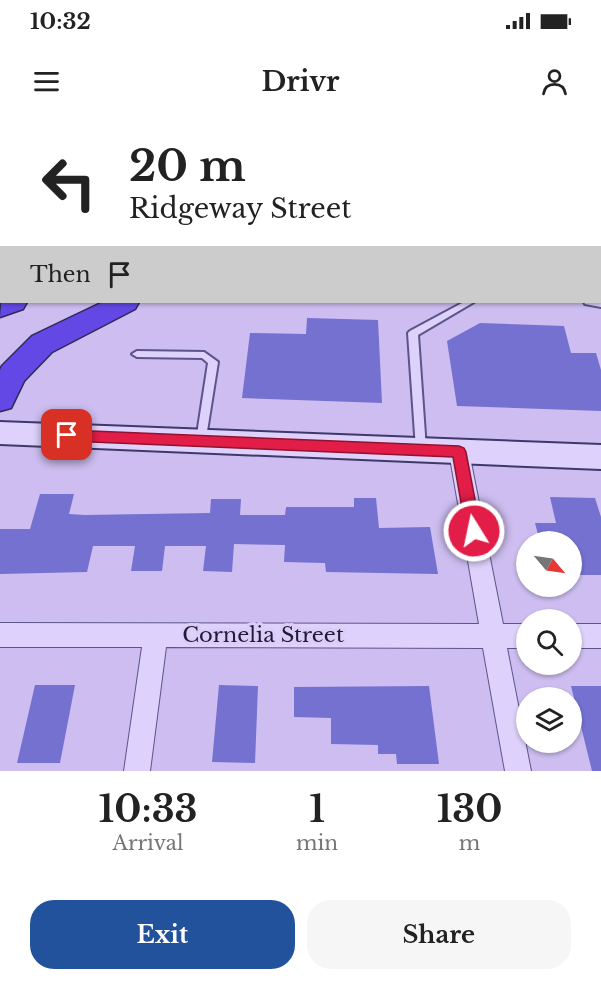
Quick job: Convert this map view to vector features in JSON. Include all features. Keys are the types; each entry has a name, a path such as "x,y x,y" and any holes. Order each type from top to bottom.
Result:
{"highway":[{"path":"0,399 13,374 42,344 77,324 123,303"}],"street":[{"path":"0,433 601,457"},
{"path":"459,452 518,771"},
{"name":"Cornelia Street","path":"0,635 516,636"},
{"path":"137,771 156,635"},
{"path":"582,636 601,636"}],"lane":[{"path":"421,449 413,333 468,303"},
{"path":"137,354 204,355 213,362 201,441"}],"building":[{"path":"307,318 378,320 382,403 242,398 250,333 306,334"},
{"path":"480,323 564,326 571,353 596,353 601,370 601,411 457,406 447,341"},
{"path":"40,494 74,494 69,514 85,515 210,513 211,499 241,499 240,515 285,515 286,507 354,507 354,498 376,498 379,528 430,527 438,574 326,572 325,563 284,562 285,545 234,544 232,572 203,571 206,546 165,546 162,571 131,571 135,546 93,546 87,572 0,574 0,529 30,529"},
{"path":"550,497 595,498 601,517 601,575 582,575 582,531 537,531 535,523 556,523"},
{"path":"35,685 75,685 60,763 17,763"},
{"path":"219,685 258,686 255,763 212,762"},
{"path":"429,686 439,764 397,764 396,754 378,754 378,745 331,744 331,718 294,717 294,687"},
{"path":"601,686 601,771 592,771 582,731 582,687 571,687"}],"route":[{"path":"67,435 459,452 474,531"}]}
